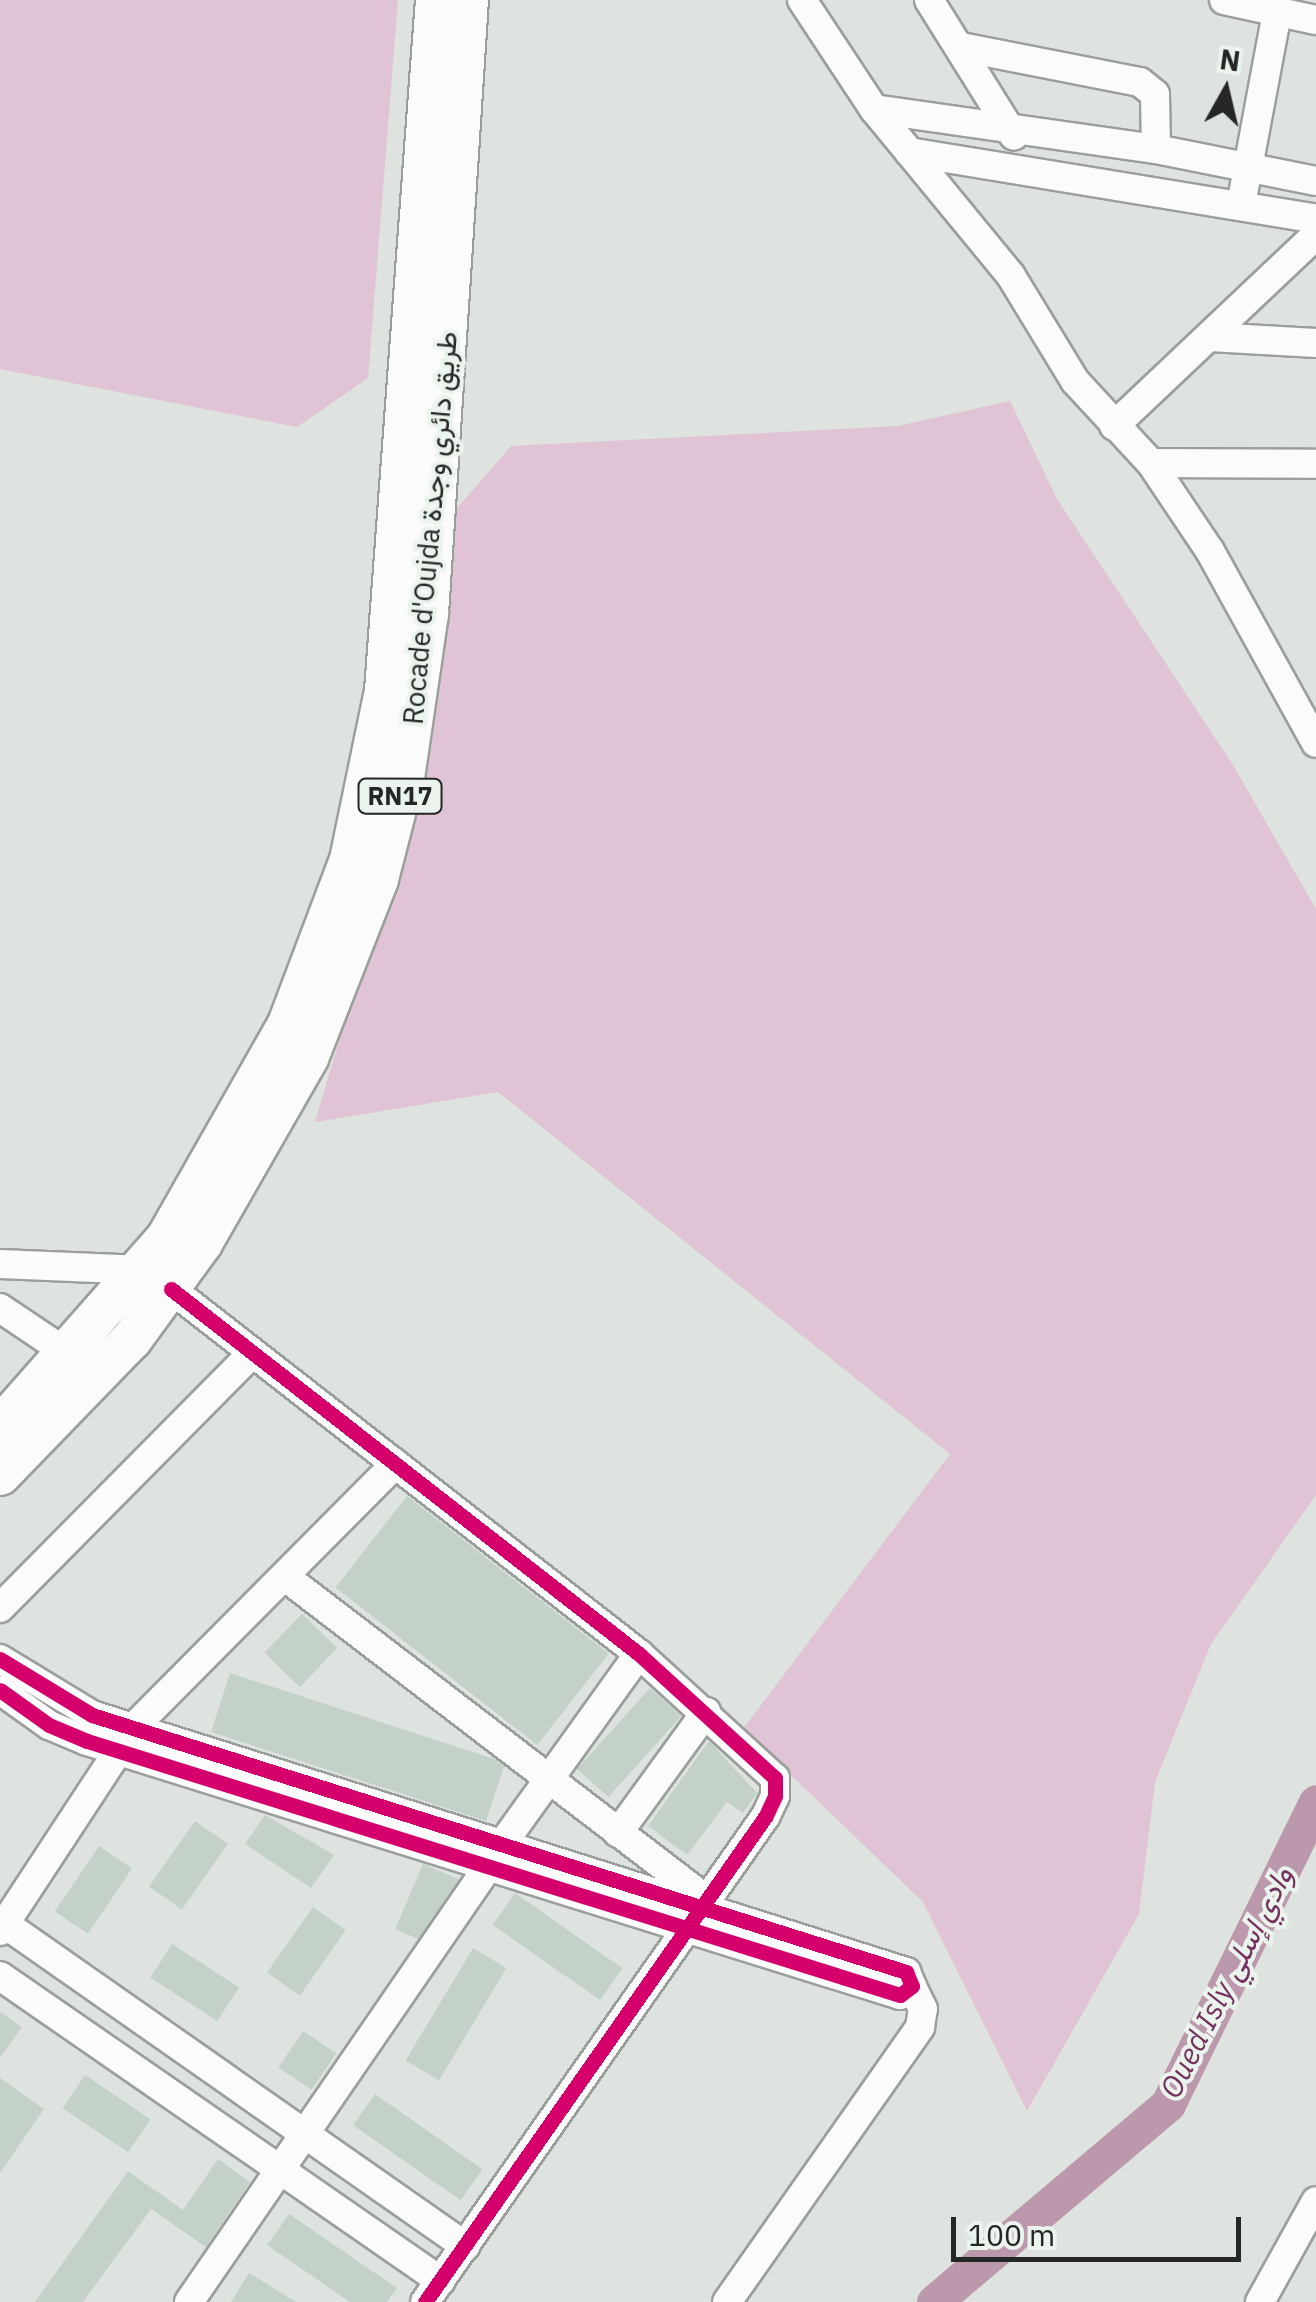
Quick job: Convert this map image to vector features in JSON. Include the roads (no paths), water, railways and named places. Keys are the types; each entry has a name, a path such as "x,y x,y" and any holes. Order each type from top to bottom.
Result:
{"highway":[{"name":"Rocade d'Oujda طريق دائري وجدة","path":"0,1427 70,1356 157,1279 288,1024 344,877 369,780 398,564 436,0"},
{"name":"Rocade d'Oujda طريق دائري وجدة","path":"0,1475 97,1379 157,1279 308,1058 369,908 404,778 428,613 468,0"}],"street":[{"path":"802,0 874,108 1011,276 1075,380 1151,464 1210,551 1316,743"},
{"path":"929,0 1037,170"},
{"path":"1224,0 1316,20"},
{"path":"1241,206 1276,12"},
{"path":"961,47 1140,82 1154,94 1156,149"},
{"path":"874,108 1156,149 1316,181"},
{"path":"910,152 1316,219"},
{"path":"1114,426 1316,235"},
{"path":"1210,337 1316,343"},
{"path":"1151,464 1316,464"},
{"path":"0,1264 157,1279 638,1654 773,1770 776,1786 765,1817 433,2291 280,2171 0,1976"},
{"path":"0,1341 11,1314 70,1356"},
{"path":"0,1608 251,1354"},
{"path":"395,1464 288,1579 134,1727 3,1928 465,2246"},
{"path":"288,1579 618,1833 698,1913"},
{"path":"189,2302 495,1855 638,1654"},
{"path":"0,1659 78,1709 495,1855"},
{"path":"0,1690 60,1732 698,1913 900,1994 912,1986 923,2009 920,2027 726,2302"},
{"path":"618,1833 706,1712"},
{"path":"1260,2302 1316,2201"}],"waterway":[{"name":"Oued Isly وادي إسلي","path":"934,2302 1168,2104 1316,1802"}]}
